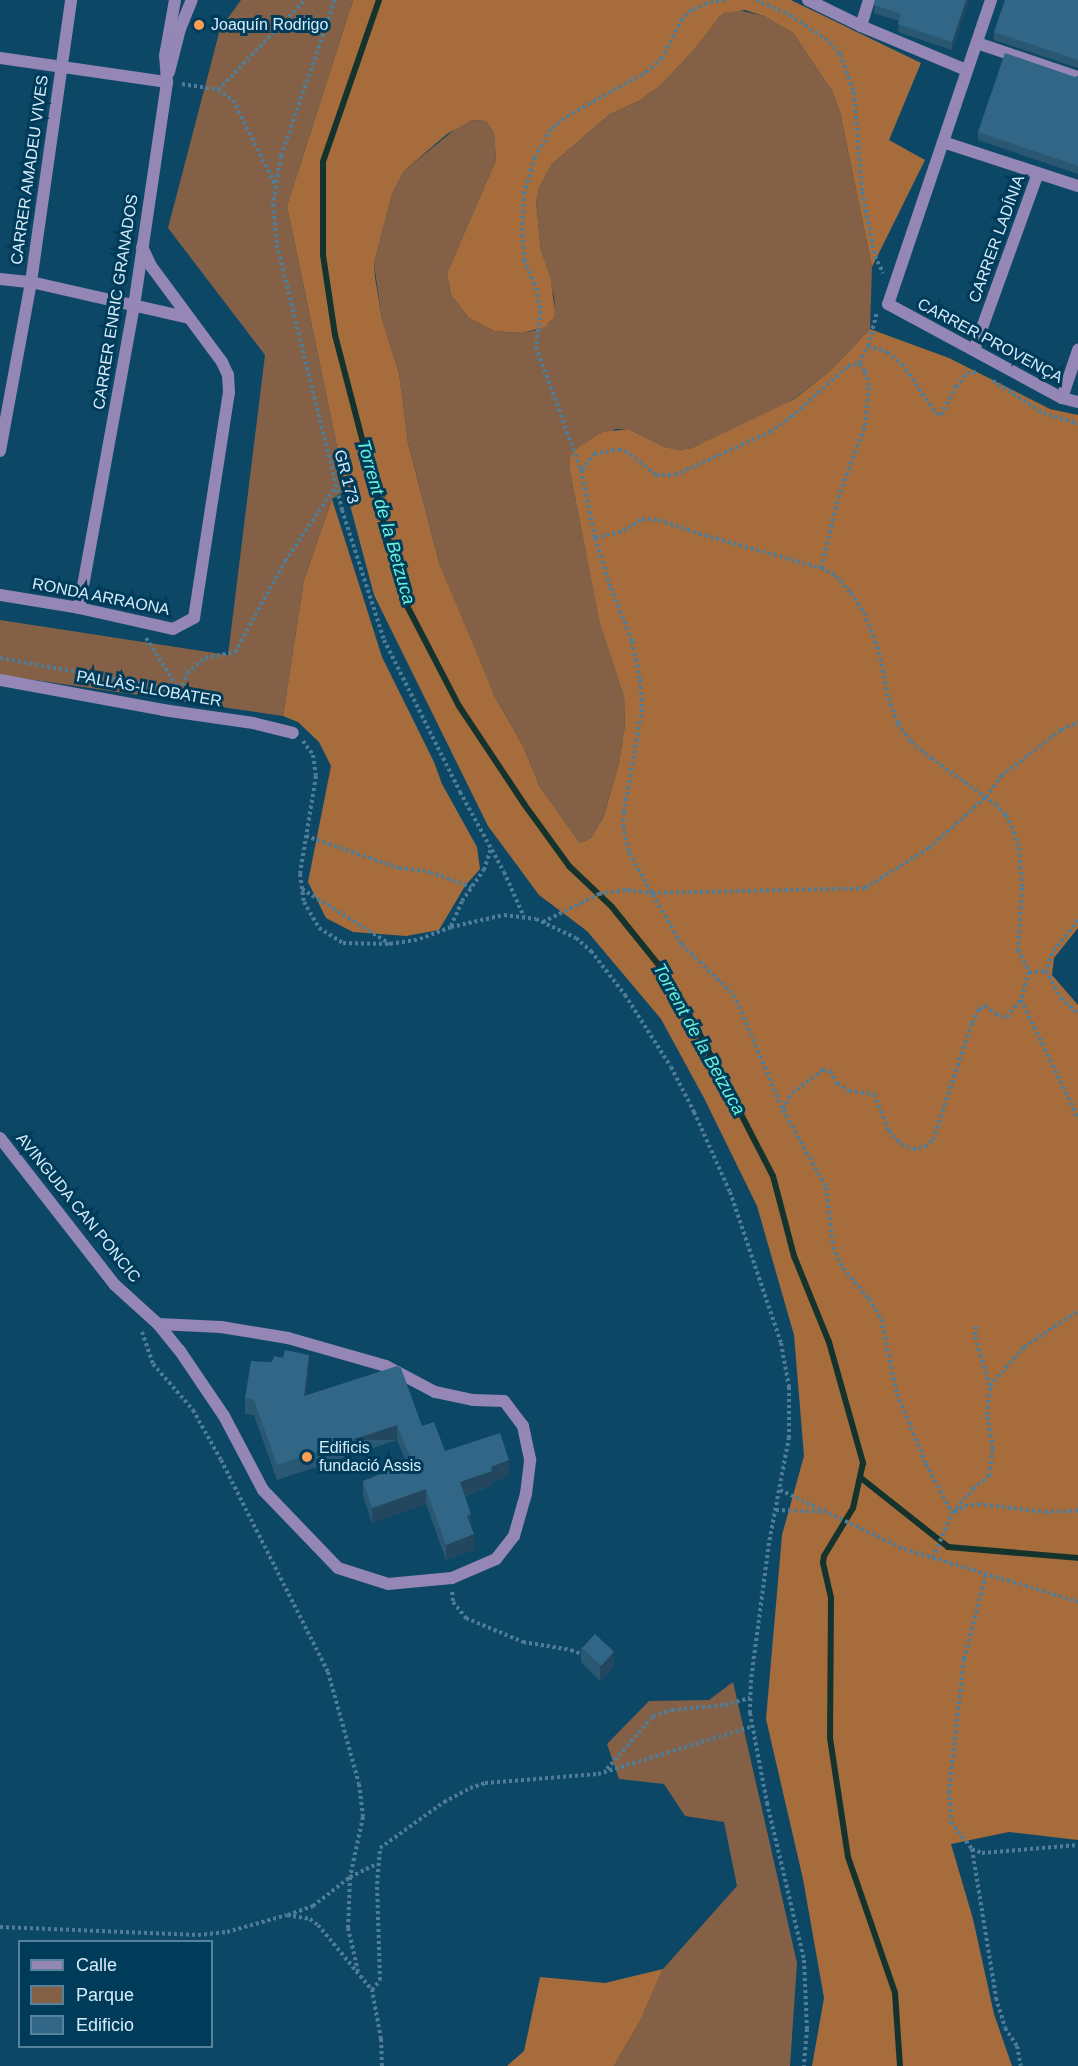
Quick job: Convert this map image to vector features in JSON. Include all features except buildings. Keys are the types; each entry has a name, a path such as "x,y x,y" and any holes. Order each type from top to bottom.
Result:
{"street":[{"name":"CARRER AMADEU VIVES","path":"0,451 31,282 71,0"},
{"name":"CARRER ENRIC GRANADOS","path":"79,608 134,306 166,82 165,56 175,0"},
{"path":"0,58 166,82 180,29 192,0"},
{"path":"808,0 861,27 966,70"},
{"path":"861,27 869,0"},
{"path":"883,307 943,142 991,0"},
{"path":"976,43 1078,76"},
{"path":"943,142 1078,186"},
{"name":"CARRER LADÍNIA","path":"974,350 1038,173"},
{"path":"142,247 151,266 189,318"},
{"path":"0,279 31,282 189,318"},
{"name":"CARRER PROVENÇA","path":"883,307 974,350 1062,398 1078,402"},
{"name":"RONDA ARRAONA","path":"0,595 79,608 173,629 194,618 230,393 228,375 222,362 189,318"},
{"path":"1062,398 1078,350"},
{"name":"PALLÀS-LLOBATER","path":"0,680 253,723 293,733"},
{"name":"AVINGUDA CAN PONCIC","path":"0,1138 115,1286 158,1324 224,1416 263,1490 338,1568 388,1584 452,1578 495,1559 514,1536 526,1494 530,1459 523,1426 504,1401 473,1400 435,1392 386,1366 288,1338 221,1327 158,1324"}],"path":[{"path":"218,90 305,0"},
{"name":"GR 173","path":"335,0 287,136 276,184 273,218 277,245 336,485 358,565 384,640 525,918"},
{"path":"725,0 707,3 692,10 682,20 662,58 648,71 589,102 551,129 535,157 527,183 522,228 524,260 536,288 541,311 536,347 581,470 595,538 632,641 640,680 642,709 623,825 629,853 682,945 734,995 783,1110 826,1188 829,1198 830,1233 837,1259 881,1319 897,1394 926,1464 952,1513"},
{"path":"756,0 790,15 830,42 840,54 854,92 862,192 875,256 884,277"},
{"path":"166,82 218,90 233,100 276,184"},
{"path":"581,470 594,454 619,449 656,475 675,475 770,432 791,417 848,366 859,363 883,307"},
{"path":"868,346 887,352 902,364 936,413 941,415 956,387 967,373 977,371 1043,413 1078,424"},
{"path":"821,568 838,498 865,426 869,386 859,363"},
{"path":"180,691 188,673 205,658 235,652 285,561 336,485"},
{"path":"595,538 623,531 642,519 659,520 693,532 821,568 844,584 864,613 879,652 893,714 911,742 986,796 1006,815 1019,848 1022,888 1018,950 1029,972 1021,1000 1007,1017 999,1016 986,1006 979,1009 972,1023 933,1140 925,1147 913,1149 901,1144 890,1131 874,1094 849,1091 837,1083 830,1071 823,1070 792,1093 783,1110"},
{"path":"135,622 180,691 185,713"},
{"path":"0,658 180,691"},
{"path":"543,923 599,894 627,890 652,892 865,888 929,848 986,796 1001,776 1060,730 1078,722"},
{"path":"293,733 308,746 316,765 315,790 300,874 310,915 319,928 331,938 357,946 390,944 420,939 451,927 504,915 543,923 576,938 591,951 625,995 670,1067 717,1160 759,1276 787,1367 789,1437 769,1543 750,1698 751,1727 804,1960 807,2029 804,2066"},
{"path":"306,836 399,868 430,872 471,887"},
{"path":"451,927 471,887 484,870 491,847"},
{"path":"302,888 390,944"},
{"path":"1078,920 1052,953 1046,971 1061,998 1078,1014"},
{"path":"1029,972 1046,971"},
{"path":"1021,1000 1078,1118"},
{"path":"141,1308 140,1327 153,1364 193,1410 216,1450 328,1672 359,1784 363,1817 351,1877 348,1928 358,1972"},
{"path":"990,1386 1024,1347 1078,1311"},
{"path":"933,1558 952,1513 972,1489 989,1476 993,1449 987,1415 990,1386 975,1337 976,1326"},
{"path":"780,1490 885,1541 986,1575 1078,1602"},
{"path":"952,1513 965,1506 978,1504 1045,1512 1078,1511"},
{"path":"776,1510 826,1512"},
{"path":"986,1575 964,1659 949,1791 951,1822 972,1849 999,2013 1017,2046 1021,2066"},
{"path":"452,1578 453,1602 466,1618 522,1641 571,1650 587,1657"},
{"path":"604,1772 653,1716 672,1710 725,1704 750,1698"},
{"path":"372,1990 380,1980 377,1864 380,1848 444,1802 485,1783 604,1772 751,1727"},
{"path":"972,1849 992,1854 1078,1845"},
{"path":"0,1927 198,1935 226,1932 313,1906 351,1877 377,1864"},
{"path":"287,1915 310,1919 318,1925 372,1990 381,2040 382,2066"}],"green space":[{"path":"241,0 353,0 287,206 346,490 332,499 304,580 283,716 0,675 0,620 228,655 265,355 168,228 220,29"},
{"path":"738,10 764,16 793,33 832,91 840,112 872,267 870,329 831,370 782,408 692,448 679,450 665,447 628,429 615,429 570,471 599,619 624,697 625,725 619,763 604,816 591,838 580,843 540,787 523,746 495,697 444,581 408,443 399,373 382,319 374,264 392,194 404,171 459,126 472,120 486,121 494,133 496,160 447,273 451,295 469,318 494,331 522,333 537,330 550,322 555,310 554,297 541,251 536,202 539,188 552,164 610,114 639,101 661,85 692,52 714,21 725,13"},
{"path":"733,1682 797,1963 790,2066 614,2066 640,2021 663,1969 737,1886 724,1822 685,1816 664,1784 619,1779 607,1744 649,1701 709,1700"}],"shaded area":[{"path":"353,0 791,0 921,63 889,140 925,160 872,267 840,112 832,91 793,33 764,16 745,10 725,13 719,17 692,52 661,85 639,101 610,114 552,164 539,188 536,202 541,251 550,277 555,310 554,317 545,327 522,333 494,331 469,318 451,295 447,273 496,160 494,133 486,121 472,120 447,134 404,171 392,194 374,264 375,277 382,319 399,373 408,443 440,566 495,697 523,746 540,787 580,843 591,838 604,816 619,763 625,725 624,697 599,620 570,471 570,457 579,447 603,432 628,429 665,447 679,450 692,448 793,400 831,370 870,329 949,358 1050,409 1078,415 1078,928 1054,958 1052,975 1078,1005 1078,1840 1009,1832 951,1844 973,1919 994,2014 1012,2066 812,2066 824,1998 803,1879 766,1719 782,1535 804,1456 794,1335 757,1206 704,1098 661,1019 587,931 539,895 488,826 374,595 346,490 287,206"},
{"path":"332,499 382,657 434,762 442,784 477,847 480,869 465,886 439,930 406,936 353,932 326,918 308,882 331,766 319,742 298,722 283,716 304,580"},
{"path":"663,1969 640,2021 614,2066 507,2066 524,2051 540,1977 605,1983"}],"waterway":[{"name":"Torrent de la Betzuca","path":"379,0 323,162 323,255 335,335 404,600 459,706 524,804 569,866 612,907 658,964 695,1025 773,1176 794,1256 829,1342 863,1463 853,1508 824,1556 823,1563 831,1598 830,1738 848,1857 895,1993 900,2066"},
{"path":"861,1478 948,1547 1078,1558"}],"place":[{"name":"Joaquín Rodrigo","path":"199,25"},
{"name":"Edificis fundació Assis","path":"307,1457"}]}
